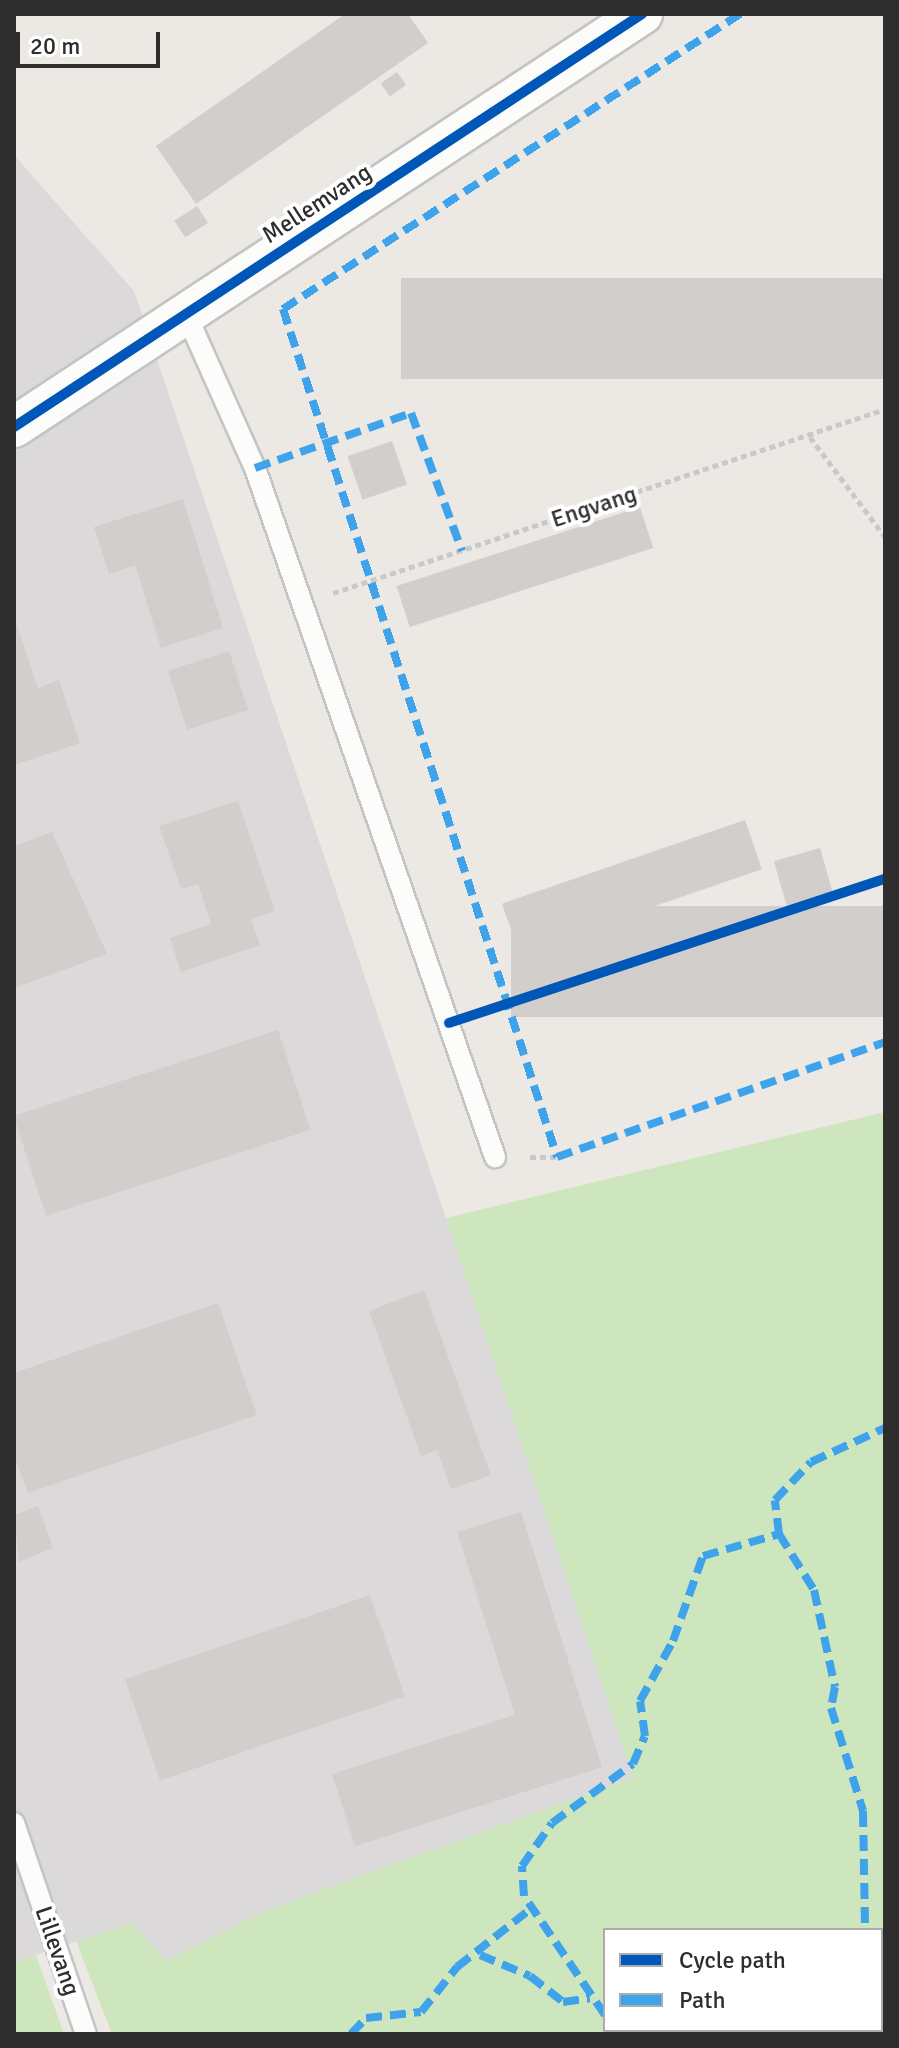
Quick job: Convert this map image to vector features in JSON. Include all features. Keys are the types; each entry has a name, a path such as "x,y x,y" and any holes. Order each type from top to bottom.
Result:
{"street":[{"name":"Mellemvang","path":"14,427 642,14"}],"lane":[{"path":"186,314 255,468 495,1157"},
{"name":"Lillevang","path":"14,1823 86,2034"}],"path":[{"path":"810,437 885,537"}],"shaded area":[{"path":"14,155 134,291 634,1777 267,1910 166,1961 132,1923 14,1962"}],"green space":[{"path":"885,1112 885,2034 112,2034 76,1941 132,1923 166,1961 267,1910 633,1777 446,1218"},
{"path":"36,1955 64,2034 14,2034 14,1962"}],"building":[{"path":"345,14 408,14 428,43 196,204 156,146"},
{"path":"397,72 406,85 390,97 381,83"},
{"path":"197,206 208,223 185,237 174,221"},
{"path":"401,278 885,278 885,379 401,379"},
{"path":"392,441 407,484 363,500 348,456"},
{"path":"183,499 223,628 161,648 135,565 109,574 94,527"},
{"path":"640,507 653,548 410,627 397,586"},
{"path":"14,617 38,688 59,680 80,743 14,765"},
{"path":"229,651 248,710 187,730 168,671"},
{"path":"238,801 275,911 251,919 260,945 181,972 170,938 211,924 198,884 181,889 159,826"},
{"path":"745,820 762,869 519,953 502,904"},
{"path":"52,832 107,954 14,988 14,846"},
{"path":"820,848 834,896 788,909 774,861"},
{"path":"511,906 885,906 885,1017 511,1017"},
{"path":"278,1030 310,1130 46,1216 14,1116"},
{"path":"424,1290 491,1475 451,1489 437,1450 421,1456 369,1311"},
{"path":"218,1303 257,1415 28,1493 14,1455 14,1373"},
{"path":"38,1506 53,1548 19,1562 14,1515"},
{"path":"521,1512 602,1767 355,1846 332,1774 515,1715 457,1532"},
{"path":"370,1595 405,1696 160,1780 125,1679"}],"marked path":[{"path":"740,14 283,309 557,1157 885,1042"},
{"path":"255,468 411,413 462,551"},
{"path":"603,2012 524,1896 522,1866 552,1823 633,1764 645,1736 640,1701 673,1641 703,1556 779,1534 775,1500 811,1462 885,1428"},
{"path":"779,1534 814,1590 835,1687 831,1708 863,1811 865,1928"},
{"path":"351,2034 366,2018 421,2012 457,1967 533,1907"},
{"path":"480,1955 530,1976 563,2002 590,1998"},
{"path":"883,1964 885,1968"}],"cycle path":[{"path":"14,427 642,14"},
{"path":"449,1023 885,879"}]}
